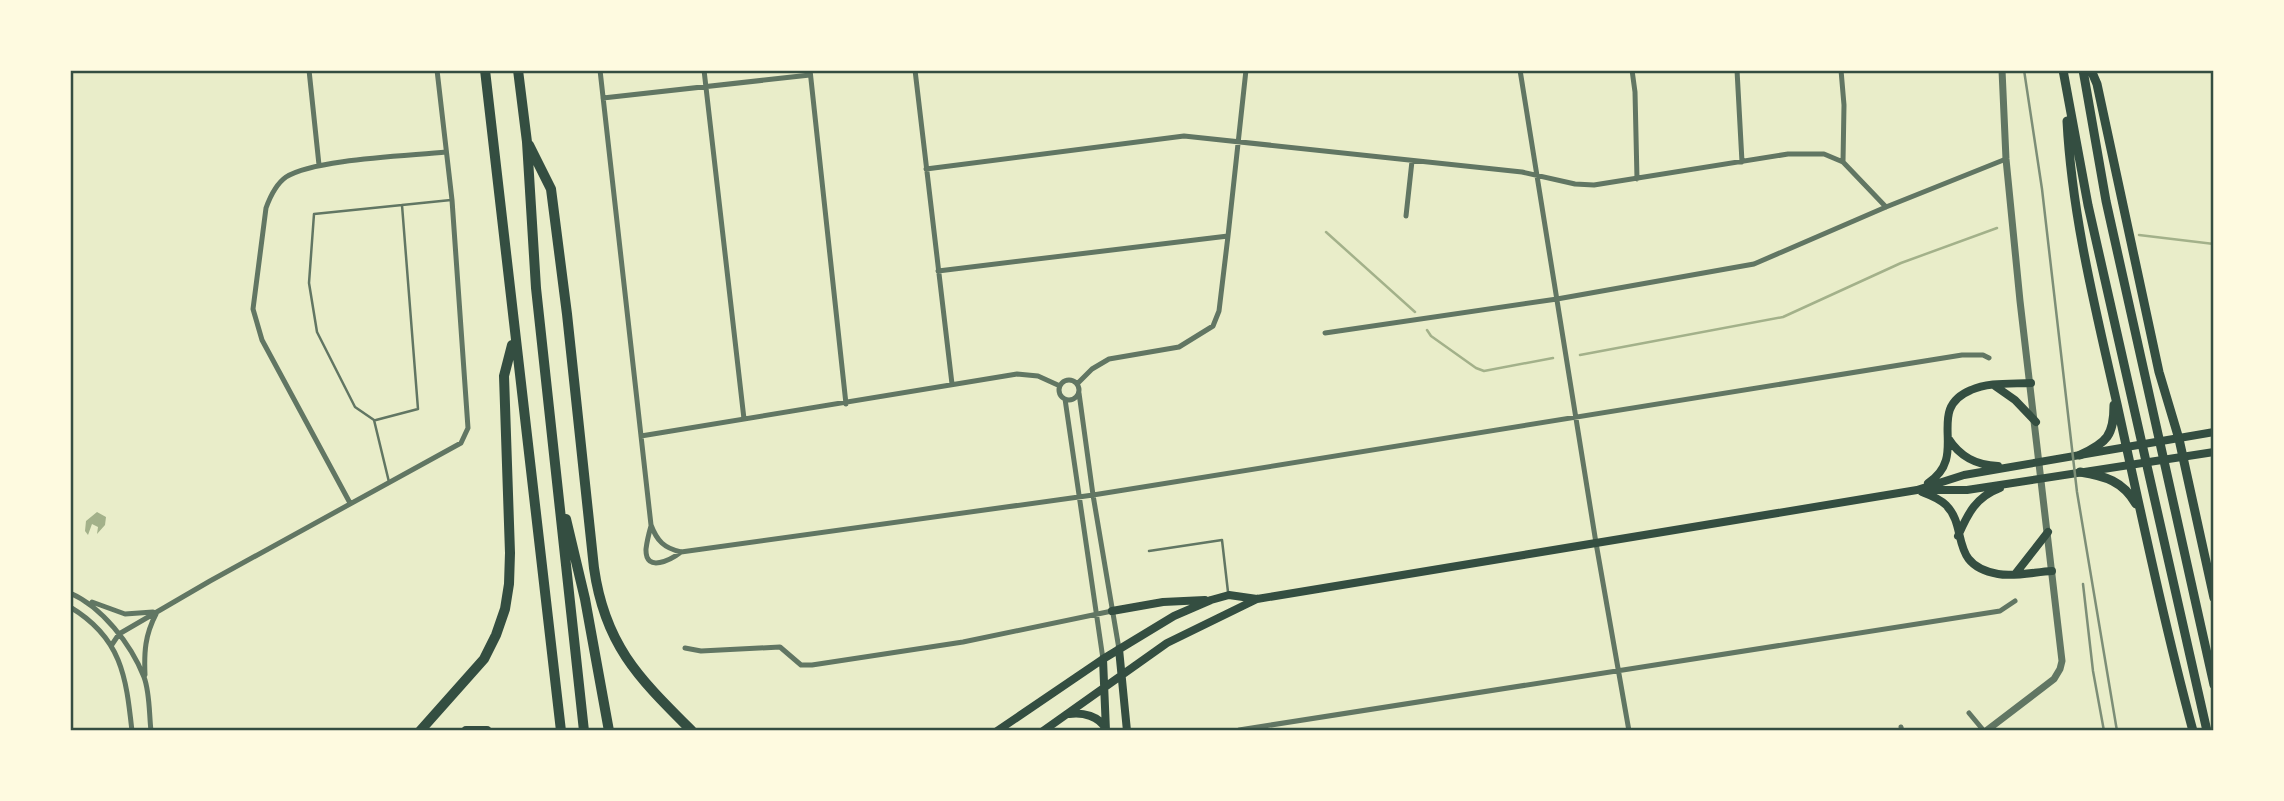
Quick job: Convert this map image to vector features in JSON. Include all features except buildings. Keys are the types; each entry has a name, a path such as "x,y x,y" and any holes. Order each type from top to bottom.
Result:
{"highway":[{"path":"485,70 561,731"},
{"path":"518,70 527,142 536,288 584,731"},
{"path":"527,142 551,189 565,292 594,568 603,608 612,634 632,668 692,731"},
{"path":"420,731 484,659 505,609 510,553 504,376 514,338"},
{"path":"557,479 585,598 609,731"},
{"path":"466,731 487,731"}],"main road":[{"path":"2063,70 2088,205 2207,731"},
{"path":"2083,70 2105,201 2214,685"},
{"path":"2091,70 2097,84 2158,372 2179,439 2214,598"},
{"path":"2066,88 2074,200 2114,389 2134,465 2141,514 2193,731"},
{"path":"1917,490 1937,477 1945,467 1948,460 1948,414 1954,404 1968,391 2031,383"},
{"path":"1995,386 2019,403 2036,422"},
{"path":"2080,455 2102,444 2110,434 2114,413 2114,389"},
{"path":"997,731 1119,649 1174,617 1229,595 1257,598 1917,490 1957,477 2214,432"},
{"path":"1948,438 1960,453 1977,463 2012,467"},
{"path":"1917,490 1950,491 2214,452"},
{"path":"2080,472 2119,483 2130,494 2141,514"},
{"path":"1958,536 1969,511 1980,499 2016,482"},
{"path":"1917,490 1947,506 1964,554 1978,567 1997,574 2052,571"},
{"path":"2016,573 2048,532"},
{"path":"1043,731 1183,634 1240,609 1257,598"},
{"path":"1112,611 1163,602 1212,600"},
{"path":"1119,649 1126,731"},
{"path":"1103,659 1106,730"},
{"path":"1066,714 1080,713 1095,718 1103,722 1106,730"}],"street":[{"path":"309,70 319,165"},
{"path":"111,646 119,634 461,443 468,428 452,200 437,70"},
{"path":"600,70 651,525 662,545 681,552"},
{"path":"704,70 744,419"},
{"path":"915,70 951,384"},
{"path":"1077,384 1092,369 1109,359 1179,347 1213,326 1219,312 1246,70"},
{"path":"1520,70 1629,731"},
{"path":"1632,70 1637,179"},
{"path":"1737,70 1742,162"},
{"path":"1841,70 1844,105 1843,162"},
{"path":"1969,713 1985,731 2058,674 2062,661 2020,301 2006,159 2002,70"},
{"path":"603,98 706,88 810,73 846,404"},
{"path":"926,169 1184,136 1522,172 1575,184 1594,185 1788,154 1824,154 1843,162 1886,206"},
{"path":"350,503 262,341 253,309 264,219 271,194 283,179 298,170 319,165 446,152"},
{"path":"1325,333 1557,299 1754,264 1886,206 2006,159"},
{"path":"1406,216 1412,162"},
{"path":"938,271 1228,236"},
{"path":"651,525 646,549 649,558 654,562 664,563 681,552 1093,495 1962,355 1983,355 1989,358"},
{"path":"641,436 1017,374 1038,376 1060,386"},
{"path":"1060,386 1068,380 1077,384"},
{"path":"1077,384 1119,649"},
{"path":"1060,386 1060,394 1065,399 1103,659"},
{"path":"1065,399 1074,399 1079,393"},
{"path":"70,593 125,614 157,612"},
{"path":"88,601 119,634 145,678"},
{"path":"1239,730 2000,611 2015,601"},
{"path":"70,607 88,619 120,660 127,681 132,731"},
{"path":"685,648 701,651 780,647 801,665 812,665 963,642 1112,611"},
{"path":"151,731 144,645 157,612"}],"lane":[{"path":"389,482 374,420 355,407 317,332 309,284 314,214 452,200"},
{"path":"374,420 418,409 402,205"},
{"path":"1149,551 1222,540 1229,595"}],"shaded area":[{"path":"97,512 106,517 105,525 97,534 98,527 92,524 88,535 85,531 86,521"}],"waterway":[{"path":"1580,355 1783,317 1901,263 1997,228"},
{"path":"1326,232 1415,312"},
{"path":"2139,235 2214,244"},
{"path":"1427,330 1431,336 1484,371 1553,358"}],"railway":[{"path":"2024,70 2042,189 2077,492 2117,731"},
{"path":"2083,584 2093,671 2104,731"}]}
